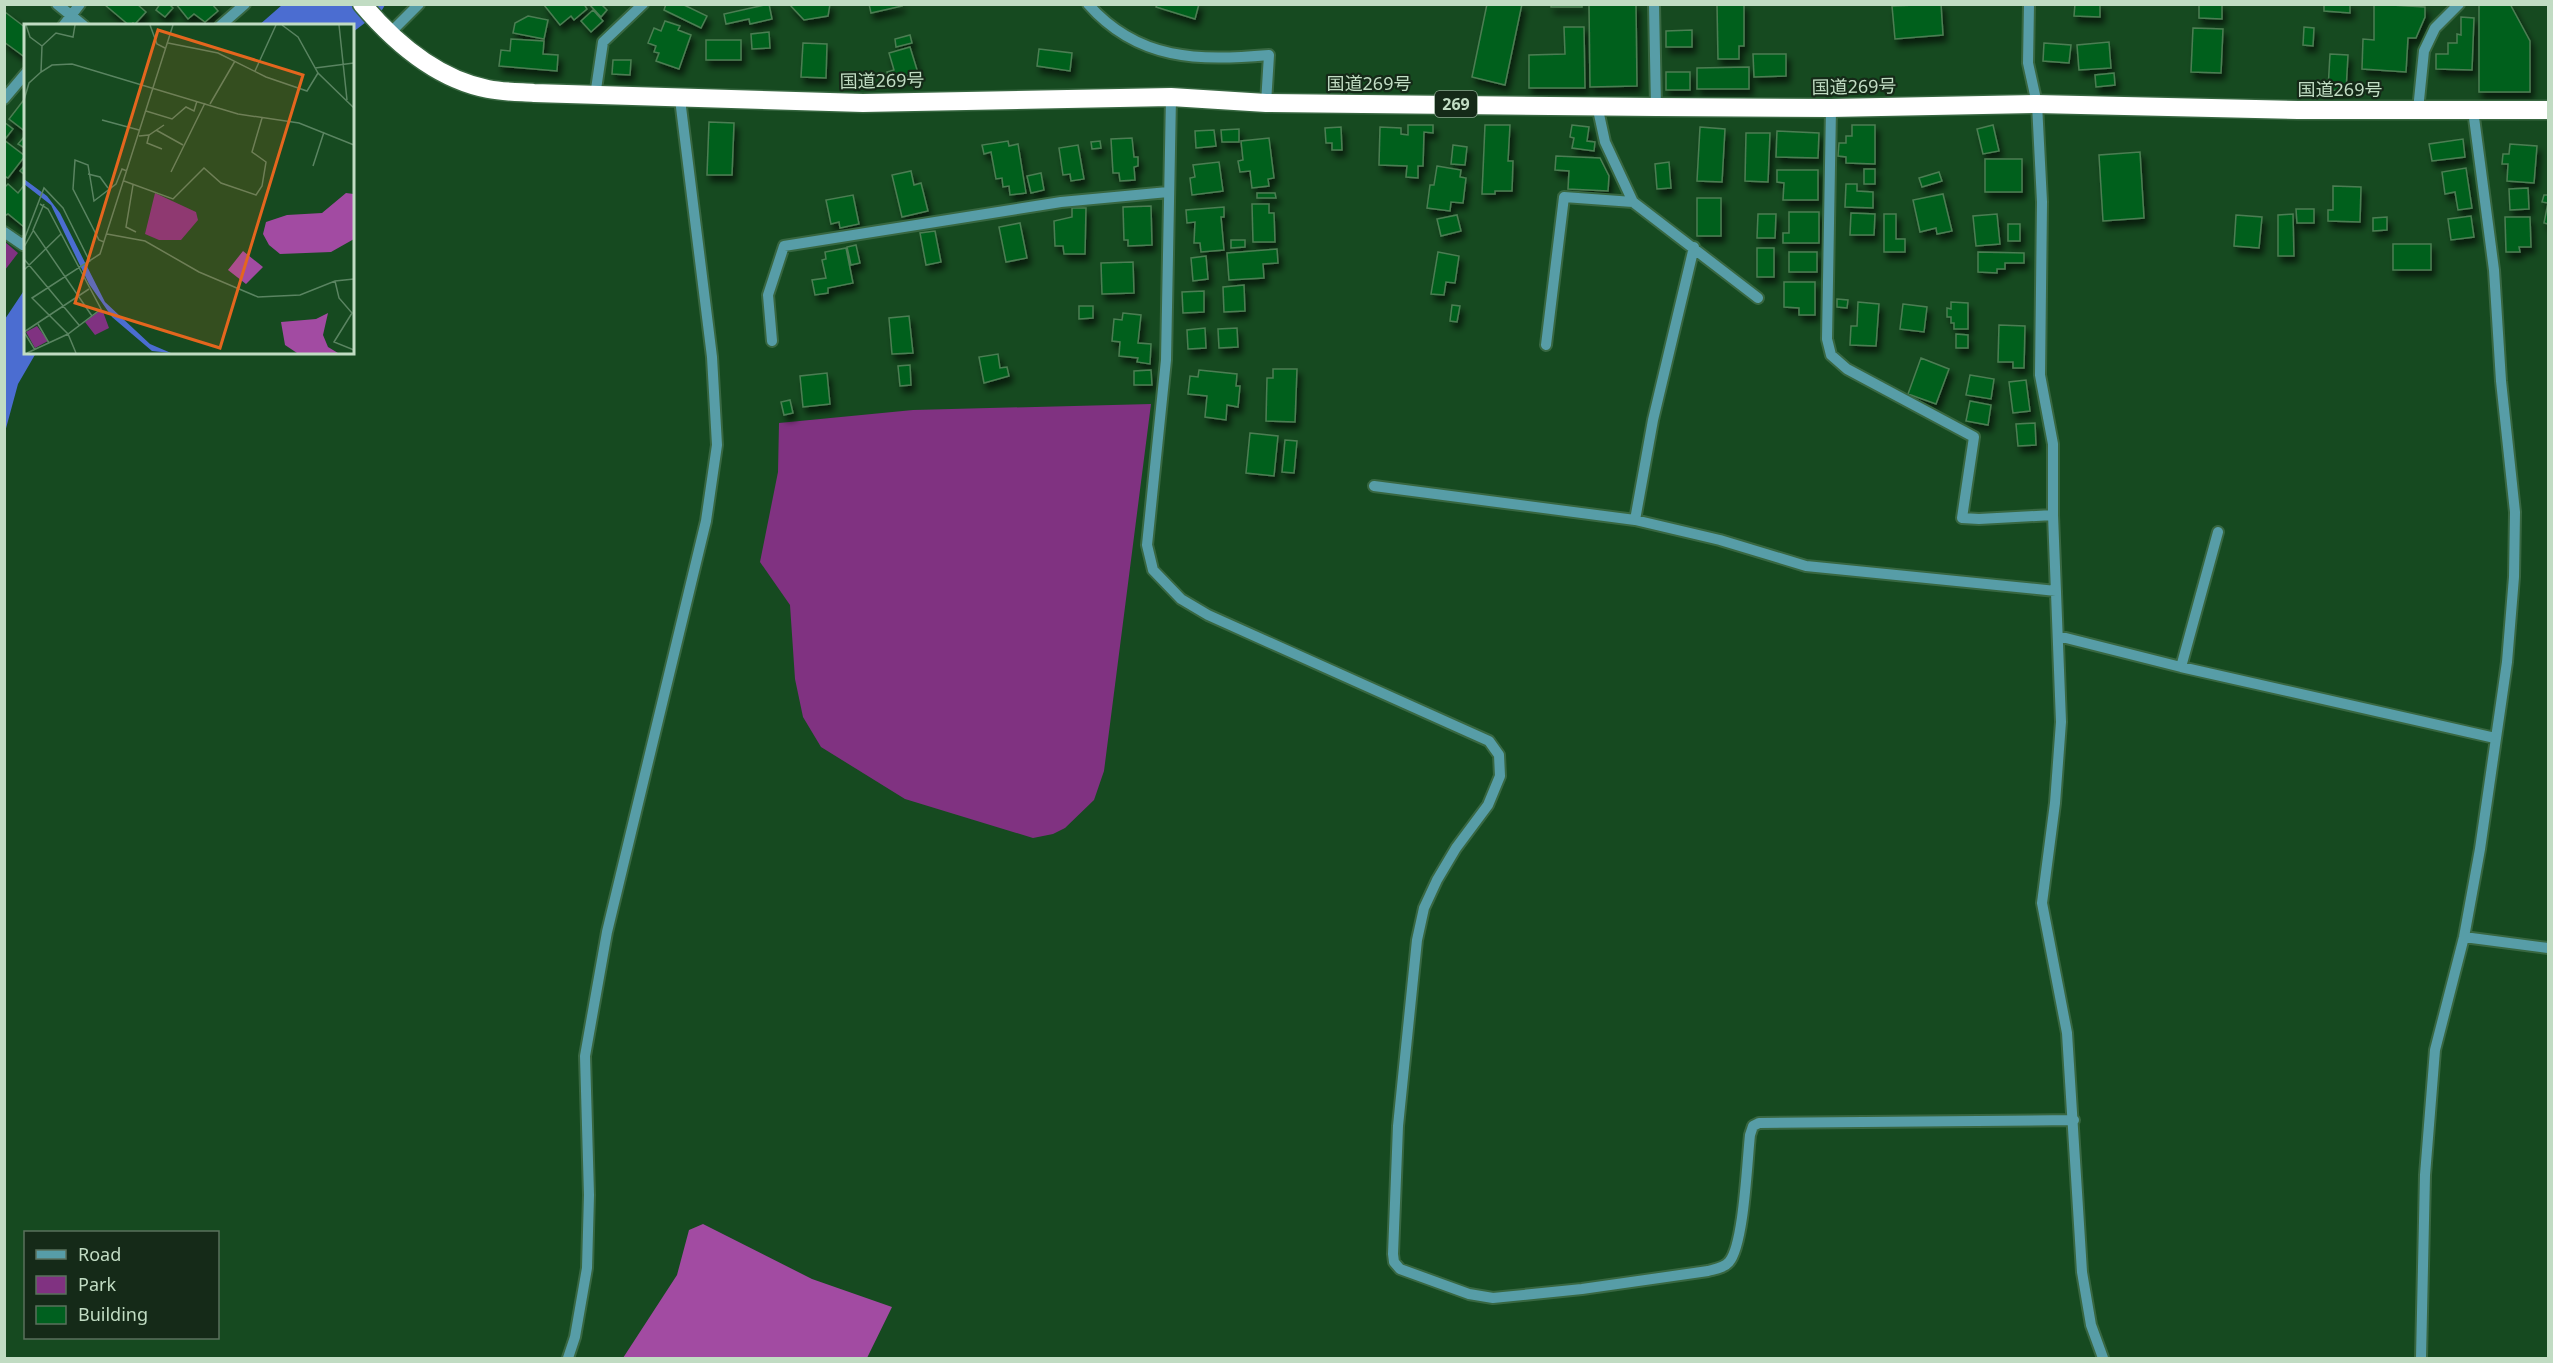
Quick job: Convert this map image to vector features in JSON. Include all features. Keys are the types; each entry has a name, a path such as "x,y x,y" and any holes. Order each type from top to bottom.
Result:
{"highway":[{"name":"国道269号","path":"362,4 385,31 423,63 453,79 488,89 595,96 863,103 1171,97 1266,103 1656,107 1831,108 2037,104 2298,110 2548,110"}],"street":[{"path":"57,4 82,24"},
{"path":"64,24 80,4"},
{"path":"222,24 245,4"},
{"path":"385,31 419,4"},
{"path":"595,96 603,42 643,4"},
{"path":"1088,4 1105,23 1131,41 1180,56 1222,59 1269,55 1266,103"},
{"path":"1654,4 1656,107"},
{"path":"2029,4 2028,63 2037,104 2042,202 2040,375 2054,444 2053,515 2061,722 2055,803 2042,903 2067,1033 2082,1272 2091,1325 2103,1359"},
{"path":"2418,110 2424,51 2435,28 2459,4"},
{"path":"4,99 24,75"},
{"path":"1171,97 1166,360 1147,545 1153,570 1181,599 1208,615 1489,741 1499,755 1500,776 1488,805 1456,848 1437,880 1424,909 1417,940 1398,1126 1393,1254 1394,1262 1400,1269 1470,1294 1493,1298 1582,1289 1708,1271 1723,1267 1730,1262 1738,1242 1750,1135 1753,1126 1759,1123 2074,1120"},
{"path":"568,1359 586,1268 589,1195 585,1056 607,932 706,521 717,445 712,357 680,99"},
{"path":"1597,105 1605,142 1633,202 1758,298"},
{"path":"1831,108 1827,339 1831,355 1847,369 1974,437 1962,518 2053,515"},
{"path":"2421,1359 2425,1175 2435,1050 2464,937 2480,849 2507,662 2514,577 2515,512 2501,381 2494,270 2473,110"},
{"path":"772,341 768,294 784,246 1049,203 1168,192"},
{"path":"1546,345 1564,197 1633,202"},
{"path":"4,232 24,244"},
{"path":"1635,520 1653,420 1694,247"},
{"path":"1374,486 1635,520 1720,540 1806,566 2056,591"},
{"path":"2181,667 2218,532"},
{"path":"2058,636 2181,667 2495,738"},
{"path":"2464,937 2548,948"}],"green space":[{"path":"5,242 18,253 4,270"},
{"path":"1151,404 1104,771 1094,800 1065,828 1053,834 1033,838 905,799 821,747 803,717 795,679 790,605 760,562 778,472 779,423 913,410"}],"shaded area":[{"path":"703,1224 812,1279 892,1307 867,1358 623,1358 677,1275 689,1230"}],"water":[{"path":"282,5 385,5 382,10 354,31 354,24 260,24"},
{"path":"24,290 24,354 35,354 18,384 5,432 5,319"}],"building":[{"path":"137,4 146,12 135,24 128,24 105,5"},
{"path":"160,4 169,4 173,8 165,17 156,10"},
{"path":"176,4 212,4 218,11 205,22 194,14 188,19"},
{"path":"584,4 587,9 574,20 571,16 560,25 544,5"},
{"path":"589,4 601,4 607,10 601,17"},
{"path":"666,4 682,4 707,16 701,28 664,10"},
{"path":"769,4 772,19 750,24 749,19 726,24 724,14"},
{"path":"789,4 830,4 828,16 804,20"},
{"path":"869,4 901,4 902,6 871,13"},
{"path":"1157,4 1199,4 1195,19 1156,7"},
{"path":"1487,4 1522,4 1505,85 1472,77"},
{"path":"1551,4 1582,4 1582,7 1551,7"},
{"path":"1589,4 1636,4 1637,86 1590,87"},
{"path":"1717,4 1744,4 1744,46 1739,46 1739,59 1718,59"},
{"path":"1941,4 1943,35 1895,39 1892,6"},
{"path":"2075,4 2100,4 2100,17 2074,16"},
{"path":"2199,4 2222,4 2222,19 2199,18"},
{"path":"2324,4 2350,4 2350,13 2324,11"},
{"path":"2374,4 2425,7 2425,17 2416,38 2408,38 2406,72 2362,69 2363,39 2374,40"},
{"path":"2479,4 2510,4 2530,41 2530,92 2479,92"},
{"path":"593,10 603,21 591,32 581,21"},
{"path":"5,12 24,26 24,57 4,42"},
{"path":"528,16 548,20 544,39 513,33 515,23"},
{"path":"2461,17 2474,18 2472,70 2436,69 2436,54 2448,54 2448,43 2457,43 2457,34 2461,35"},
{"path":"665,21 680,26 678,30 691,35 679,69 656,61 659,53 654,52 656,46 648,43 654,28 661,31"},
{"path":"1564,27 1584,27 1585,88 1529,88 1529,55 1565,54"},
{"path":"2304,27 2314,28 2313,46 2303,45"},
{"path":"2193,28 2223,29 2221,73 2191,72"},
{"path":"1692,30 1692,47 1666,47 1666,31"},
{"path":"769,32 770,48 752,49 751,34"},
{"path":"910,35 912,43 896,47 895,39"},
{"path":"511,39 544,41 543,54 558,55 557,71 499,66 501,50 510,51"},
{"path":"706,40 741,40 741,60 706,60"},
{"path":"2109,42 2111,68 2079,70 2077,45"},
{"path":"803,43 827,44 826,78 801,77"},
{"path":"2044,43 2071,45 2069,63 2043,61"},
{"path":"910,47 918,73 890,81 887,72 894,70 889,53"},
{"path":"1039,49 1072,53 1070,71 1037,66"},
{"path":"1753,54 1786,54 1786,76 1754,77"},
{"path":"2330,54 2348,55 2346,91 2328,90"},
{"path":"613,60 631,60 630,75 612,74"},
{"path":"1749,67 1749,89 1697,89 1697,68"},
{"path":"1666,72 1690,72 1690,90 1666,90"},
{"path":"2114,73 2115,85 2096,87 2095,75"},
{"path":"24,100 24,130 9,119"},
{"path":"4,122 13,129 6,138 4,137"},
{"path":"709,122 734,123 732,175 707,175"},
{"path":"1408,125 1433,125 1433,133 1424,132 1423,166 1418,166 1418,178 1406,177 1407,166 1379,165 1380,127 1401,128 1401,134 1408,135"},
{"path":"1485,125 1510,125 1508,161 1513,161 1512,191 1482,194"},
{"path":"1572,125 1589,127 1587,141 1595,142 1594,151 1572,148 1574,138 1570,137"},
{"path":"1852,125 1875,125 1875,164 1846,163 1846,157 1838,156 1839,143 1846,143 1846,136 1852,136"},
{"path":"1993,125 1999,151 1983,154 1977,129"},
{"path":"1341,127 1342,150 1332,150 1332,143 1326,143 1325,128"},
{"path":"1700,127 1725,129 1722,182 1697,181"},
{"path":"1239,129 1239,142 1222,142 1221,130"},
{"path":"1214,130 1216,146 1196,148 1195,131"},
{"path":"1777,131 1819,133 1818,158 1776,157"},
{"path":"1746,133 1770,133 1768,182 1745,181"},
{"path":"24,137 24,148 18,144"},
{"path":"1132,138 1134,157 1138,157 1138,166 1134,167 1135,180 1120,181 1119,173 1113,173 1111,139"},
{"path":"1269,138 1274,178 1268,179 1269,186 1252,188 1250,171 1240,172 1238,161 1243,160 1241,141"},
{"path":"2463,139 2465,157 2432,161 2429,144"},
{"path":"4,140 24,157 8,178 4,176"},
{"path":"1008,141 1009,146 1018,144 1026,193 1010,195 1009,186 1003,187 1002,178 996,179 991,152 984,154 982,145"},
{"path":"1100,141 1101,148 1092,149 1091,142"},
{"path":"2510,144 2537,146 2534,183 2507,181 2508,164 2502,164 2503,154 2509,154"},
{"path":"1078,145 1084,179 1071,181 1070,174 1063,175 1059,148"},
{"path":"1453,145 1467,147 1465,165 1451,164"},
{"path":"2140,152 2144,218 2103,221 2099,155"},
{"path":"1556,156 1600,158 1609,176 1608,191 1568,189 1569,171 1555,170"},
{"path":"1985,159 2022,159 2022,192 1985,192"},
{"path":"1219,162 1223,191 1192,195 1190,178 1195,177 1193,165"},
{"path":"1669,162 1671,188 1657,189 1655,164"},
{"path":"1437,166 1461,170 1460,177 1466,178 1463,203 1451,202 1450,211 1427,208 1430,185 1434,185"},
{"path":"2466,168 2472,208 2458,210 2455,192 2445,194 2442,172"},
{"path":"1864,169 1875,169 1875,184 1864,184"},
{"path":"1777,170 1818,170 1818,200 1783,200 1784,183 1777,182"},
{"path":"911,171 914,185 921,183 928,211 902,217 892,175"},
{"path":"1939,172 1942,181 1922,187 1919,178"},
{"path":"1041,173 1044,190 1031,193 1027,176"},
{"path":"8,184 18,193 24,186 24,227 8,214 4,216 4,188"},
{"path":"1846,184 1857,184 1857,191 1873,192 1873,208 1845,207"},
{"path":"2333,186 2361,187 2360,222 2328,221 2328,210 2333,210"},
{"path":"2528,188 2529,209 2510,210 2509,189"},
{"path":"1257,193 1275,193 1276,198 1257,198"},
{"path":"1943,194 1952,231 1937,234 1936,228 1920,232 1913,200"},
{"path":"853,195 859,224 840,228 839,222 831,224 826,200"},
{"path":"2544,195 2548,195 2548,203 2542,202"},
{"path":"1697,198 1721,198 1721,236 1697,236"},
{"path":"2548,203 2548,224 2544,223"},
{"path":"1252,204 1269,204 1269,213 1274,213 1275,242 1253,242"},
{"path":"1151,206 1152,245 1128,246 1128,240 1124,240 1123,207"},
{"path":"1224,207 1224,217 1221,217 1224,250 1201,252 1200,243 1194,243 1195,222 1187,223 1186,210"},
{"path":"1072,208 1086,208 1085,254 1064,254 1063,246 1055,246 1054,221 1072,217"},
{"path":"2296,209 2314,209 2314,223 2297,223"},
{"path":"1789,212 1819,212 1819,243 1783,243 1783,233 1789,233"},
{"path":"1851,213 1875,214 1874,235 1850,235"},
{"path":"1758,214 1776,214 1775,238 1757,238"},
{"path":"1884,214 1896,214 1896,239 1905,239 1905,252 1884,252"},
{"path":"1997,214 2000,244 1976,246 1973,216"},
{"path":"2293,214 2294,256 2278,256 2278,215"},
{"path":"1457,215 1461,231 1441,236 1437,219"},
{"path":"2236,215 2262,217 2259,248 2234,246"},
{"path":"2471,216 2474,237 2451,240 2448,219"},
{"path":"2387,217 2387,230 2373,231 2373,218"},
{"path":"2505,217 2530,217 2531,247 2519,247 2520,252 2506,252"},
{"path":"1020,223 1027,258 1006,262 999,227"},
{"path":"2008,224 2020,224 2020,241 2008,241"},
{"path":"935,231 941,262 926,265 920,233"},
{"path":"1231,240 1245,240 1245,247 1231,248"},
{"path":"2393,244 2431,244 2431,270 2393,270"},
{"path":"856,245 860,263 851,265 847,247"},
{"path":"846,248 853,283 828,288 828,293 815,295 812,280 826,278 822,260 826,259 825,252"},
{"path":"1757,248 1774,248 1774,277 1757,277"},
{"path":"1277,249 1278,263 1263,264 1264,278 1229,280 1227,253"},
{"path":"1438,252 1459,256 1455,283 1446,282 1444,295 1431,294"},
{"path":"1789,252 1817,252 1817,272 1789,272"},
{"path":"1978,252 2024,253 2024,263 2005,263 2005,269 1997,269 1997,273 1978,272"},
{"path":"1206,256 1208,279 1193,281 1191,258"},
{"path":"1133,262 1134,293 1102,294 1101,263"},
{"path":"1784,282 1815,282 1815,315 1799,315 1799,308 1784,307"},
{"path":"1244,285 1245,311 1224,312 1223,287"},
{"path":"1204,291 1204,312 1183,313 1182,292"},
{"path":"1837,299 1848,300 1847,308 1837,307"},
{"path":"1858,302 1879,304 1876,346 1850,345 1851,326 1857,326"},
{"path":"1951,302 1968,303 1968,329 1954,329 1951,317 1947,317 1947,308 1951,309"},
{"path":"1903,304 1927,307 1924,332 1900,329"},
{"path":"1452,305 1460,306 1457,322 1450,321"},
{"path":"1079,306 1093,306 1093,318 1079,319"},
{"path":"1123,313 1141,315 1138,343 1151,344 1150,364 1137,362 1138,358 1119,356 1120,342 1112,341 1114,319 1122,320"},
{"path":"909,316 913,353 892,354 889,318"},
{"path":"1999,325 2025,326 2024,368 2013,368 2013,362 1998,362"},
{"path":"1205,328 1206,348 1188,349 1187,330"},
{"path":"1237,328 1238,347 1219,348 1218,329"},
{"path":"1956,334 1968,335 1968,348 1956,348"},
{"path":"998,354 1000,368 1007,367 1009,376 984,383 979,357"},
{"path":"1921,358 1949,369 1936,404 1908,394"},
{"path":"910,365 911,385 900,386 898,366"},
{"path":"1273,369 1297,369 1295,422 1266,421 1267,378 1273,378"},
{"path":"1151,370 1152,385 1134,385 1134,371"},
{"path":"1199,370 1237,374 1236,386 1240,386 1238,407 1227,405 1226,420 1205,417 1207,396 1188,394 1190,376 1198,377"},
{"path":"827,373 830,404 803,407 800,376"},
{"path":"1970,375 1994,379 1991,399 1966,395"},
{"path":"2026,380 2030,411 2013,413 2009,382"},
{"path":"790,400 793,413 784,415 781,402"},
{"path":"1970,401 1991,405 1988,425 1966,421"},
{"path":"2035,423 2036,445 2018,446 2016,424"},
{"path":"1250,433 1278,436 1274,476 1246,473"},
{"path":"1285,440 1297,441 1294,473 1282,472"}]}
